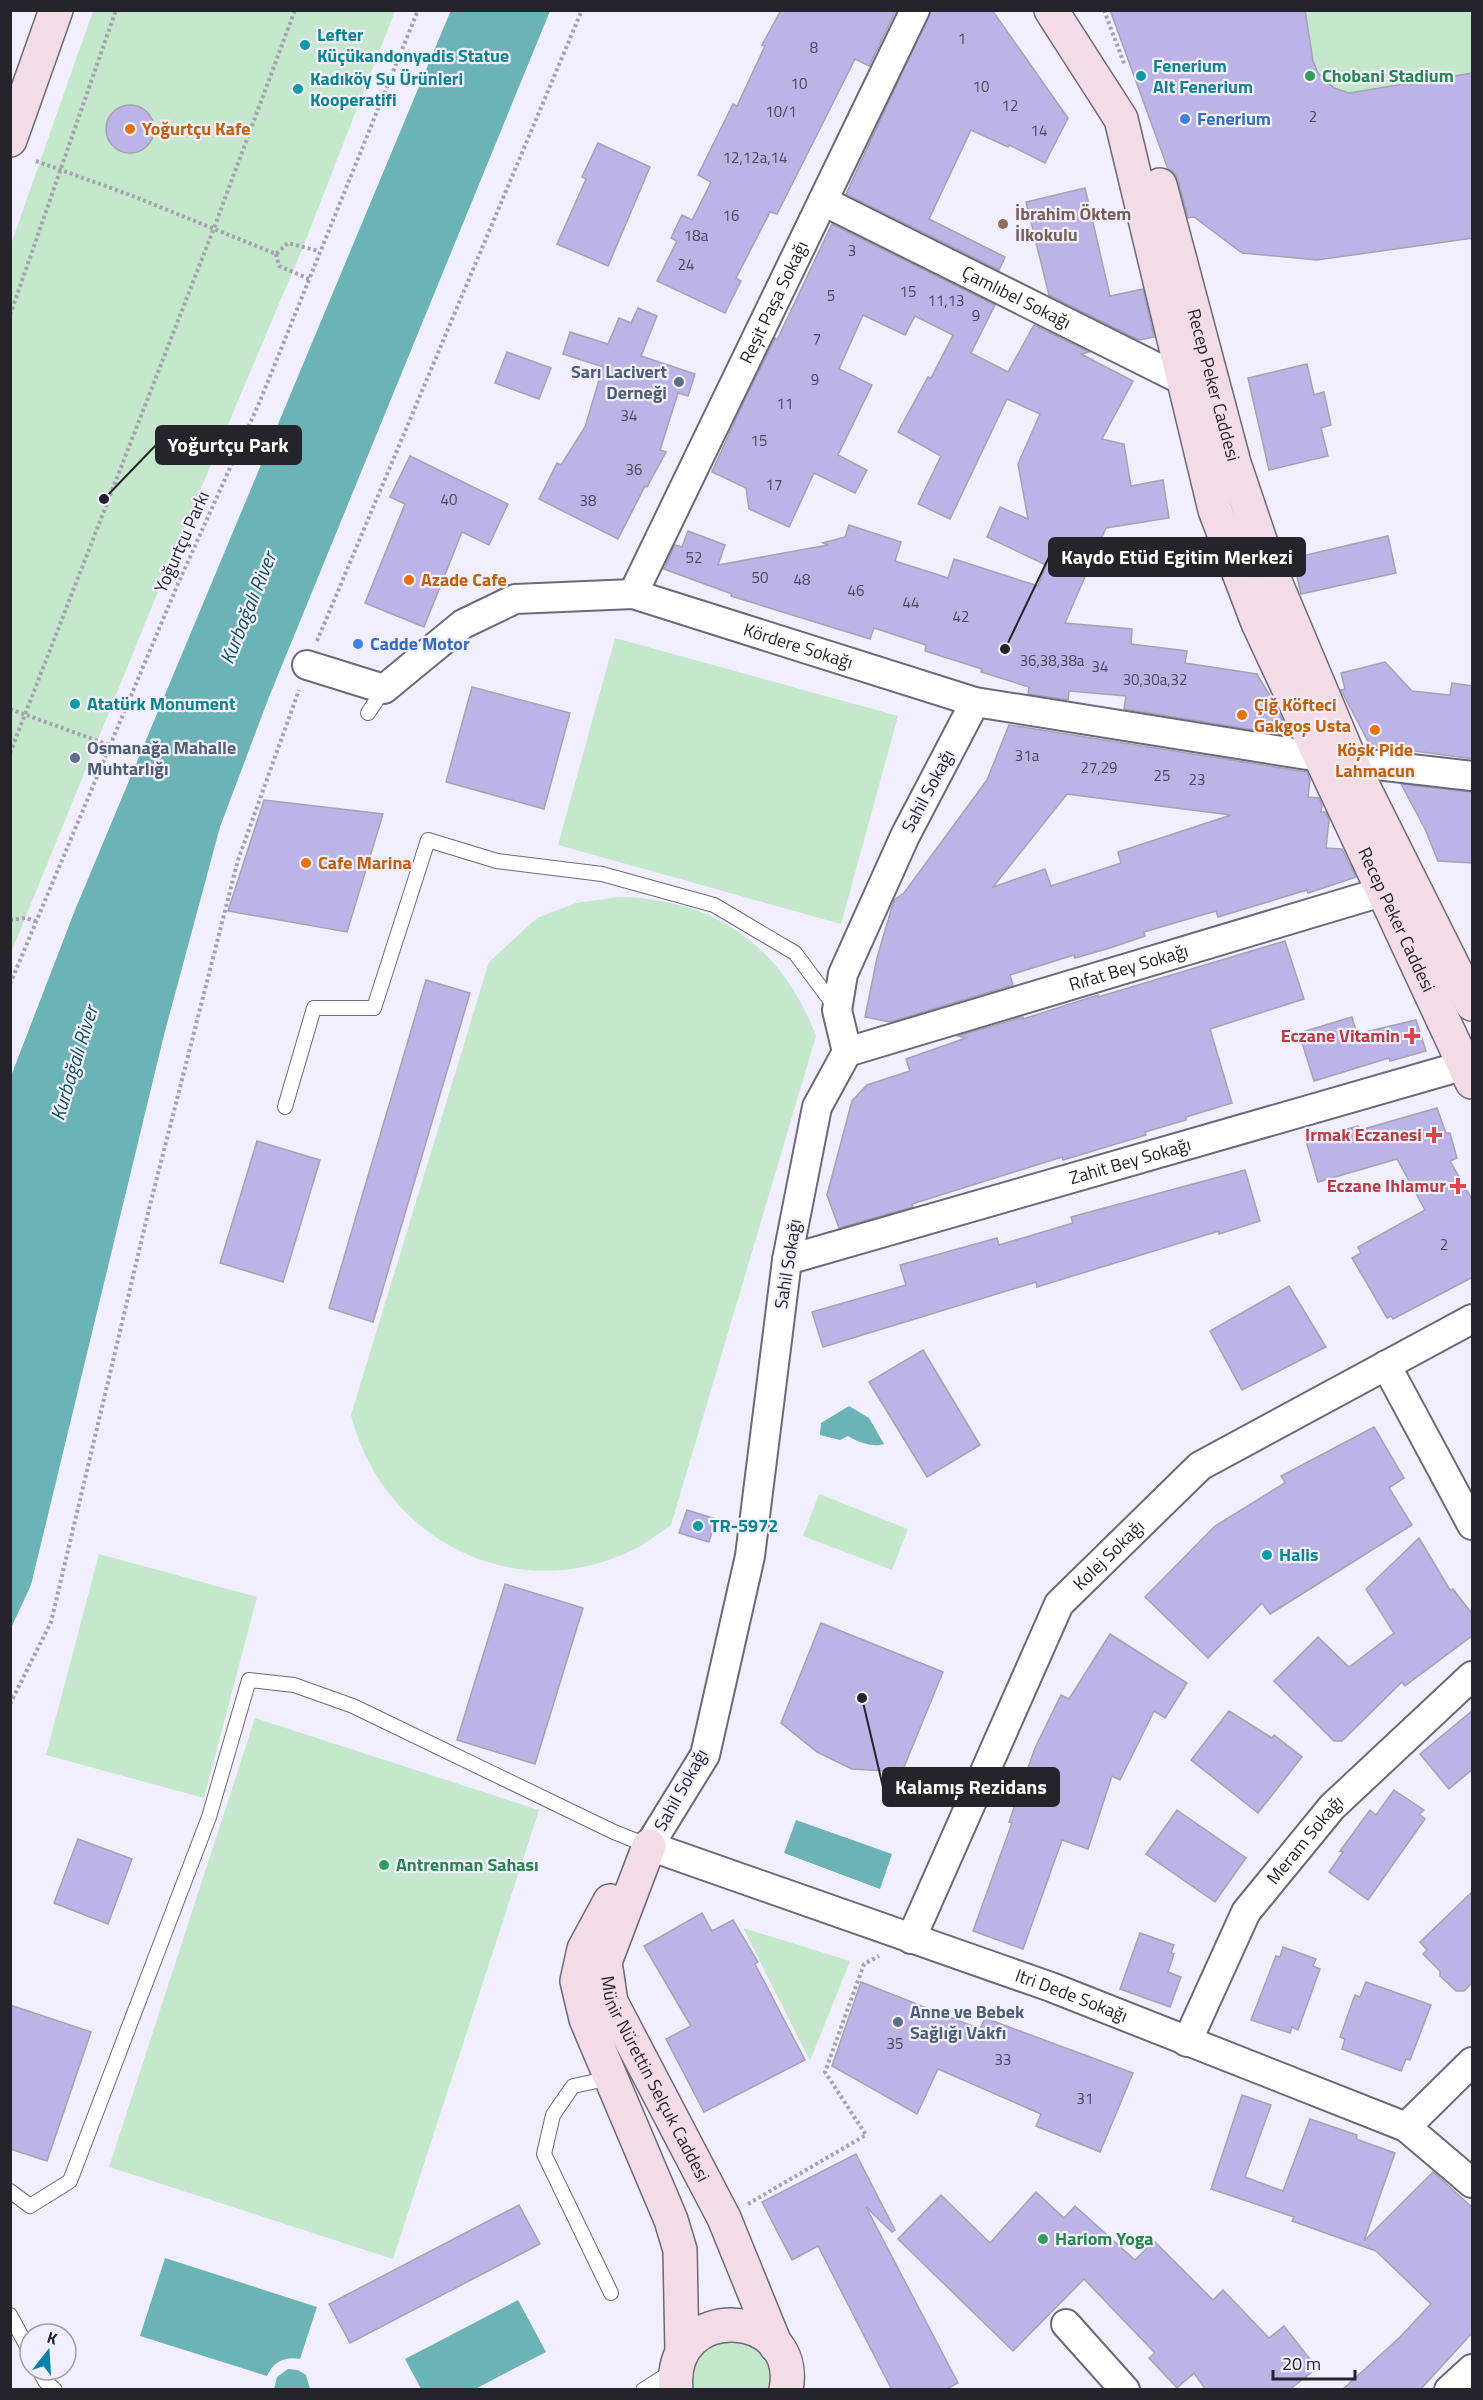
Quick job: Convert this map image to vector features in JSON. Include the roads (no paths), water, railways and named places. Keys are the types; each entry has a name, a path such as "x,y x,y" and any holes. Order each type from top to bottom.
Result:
{"main road":[{"path":"10,140 56,10"},
{"name":"Recep Peker Caddesi","path":"1051,10 1121,119 1198,378"},
{"name":"Recep Peker Caddesi","path":"1074,10 1100,46 1146,133 1198,378 1215,510 1258,623 1335,760 1397,886 1470,1071"},
{"name":"Recep Peker Caddesi","path":"1397,886 1473,1004"},
{"name":"Münir Nürettin Selçuk Caddesi","path":"649,1846 612,1898 584,1949 577,1981 586,2019 671,2220 680,2250 678,2370"},
{"name":"Münir Nürettin Selçuk Caddesi","path":"649,1846 605,1962 611,2002 724,2218 776,2346 785,2362 789,2386"},
{"path":"678,2370 694,2338 709,2328 727,2324 746,2325 763,2333 776,2346"}],"street":[{"name":"Reşit Paşa Sokağı","path":"633,594 915,10"},
{"name":"Çamlıbel Sokağı","path":"823,201 1198,378"},
{"name":"Kördere Sokağı","path":"384,689 463,624 514,599 633,594 975,702 1335,760 1473,776"},
{"path":"307,665 384,689"},
{"name":"Sahil Sokağı","path":"649,1846 705,1755 750,1556 787,1260 817,1107 847,1052 837,1010 843,974 905,836 975,702"},
{"name":"Rıfat Bey Sokağı","path":"847,1052 1397,886"},
{"name":"Zahit Bey Sokağı","path":"787,1260 1470,1071"},
{"name":"Kolej Sokağı","path":"911,1939 1059,1604 1200,1466 1473,1319"},
{"path":"1386,1365 1473,1525"},
{"name":"Meram Sokağı","path":"1187,2042 1246,1912 1332,1808 1473,1676"},
{"name":"Itri Dede Sokağı","path":"649,1846 1051,1987 1406,2127 1473,2183"},
{"path":"1406,2127 1473,2062"},
{"path":"1066,2324 1125,2390"},
{"path":"1449,2390 1473,2368"}],"lane":[{"path":"368,713 384,689"},
{"path":"285,1107 314,1008 374,1008 428,840 497,861 602,874 714,905 795,953 837,1010"},
{"path":"10,2191 30,2206 70,2181 209,1817 249,1680 294,1685 353,1706 614,1832 649,1846"},
{"path":"611,2078 573,2086 553,2115 544,2154 611,2293"},
{"path":"10,2315 18,2330"},
{"path":"643,2390 678,2370"}],"water":[{"name":"Kurbağalı River","path":"451,10 550,11 269,697 220,827 164,1035 31,1585 11,1628 11,1076 75,910"},
{"path":"849,1406 869,1418 884,1444 866,1444 848,1436 840,1440 820,1435 821,1423"},
{"path":"796,1820 892,1854 880,1889 784,1853"},
{"path":"165,2258 317,2307 300,2359 289,2358 280,2361 267,2376 140,2336"},
{"path":"518,2300 546,2352 475,2389 421,2389 405,2359"},
{"path":"288,2369 298,2370 306,2375 310,2389 274,2389 277,2377"}],"place":[{"name":"Lefter Küçükandonyadis Statue","path":"305,45"},
{"name":"Fenerium Alt Fenerium","path":"1141,76"},
{"name":"Chobani Stadium","path":"1310,76"},
{"name":"Kadıköy Su Ürünleri Kooperatifi","path":"298,89"},
{"name":"Fenerium","path":"1185,119"},
{"name":"Yoğurtçu Kafe","path":"130,129"},
{"name":"İbrahim Öktem İlkokulu","path":"1003,224"},
{"name":"Sarı Lacivert Derneği","path":"679,382"},
{"name":"Yoğurtçu Park","path":"104,499"},
{"name":"Azade Cafe","path":"409,580"},
{"name":"Cadde Motor","path":"358,644"},
{"name":"Kaydo Etüd Egitim Merkezi","path":"1005,649"},
{"name":"Atatürk Monument","path":"75,704"},
{"name":"Çiğ Köfteci Gakgoş Usta","path":"1242,715"},
{"name":"Köşk Pide Lahmacun","path":"1375,730"},
{"name":"Osmanağa Mahalle Muhtarlığı","path":"75,758"},
{"name":"Cafe Marina","path":"306,863"},
{"name":"Eczane Vitamin","path":"1412,1036"},
{"name":"Irmak Eczanesi","path":"1434,1135"},
{"name":"Eczane Ihlamur","path":"1458,1186"},
{"name":"TR-5972","path":"698,1526"},
{"name":"Halis","path":"1267,1555"},
{"name":"Kalamış Rezidans","path":"862,1698"},
{"name":"Antrenman Sahası","path":"384,1865"},
{"name":"Anne ve Bebek Sağlığı Vakfı","path":"898,2022"},
{"name":"Hariom Yoga","path":"1043,2239"}]}
